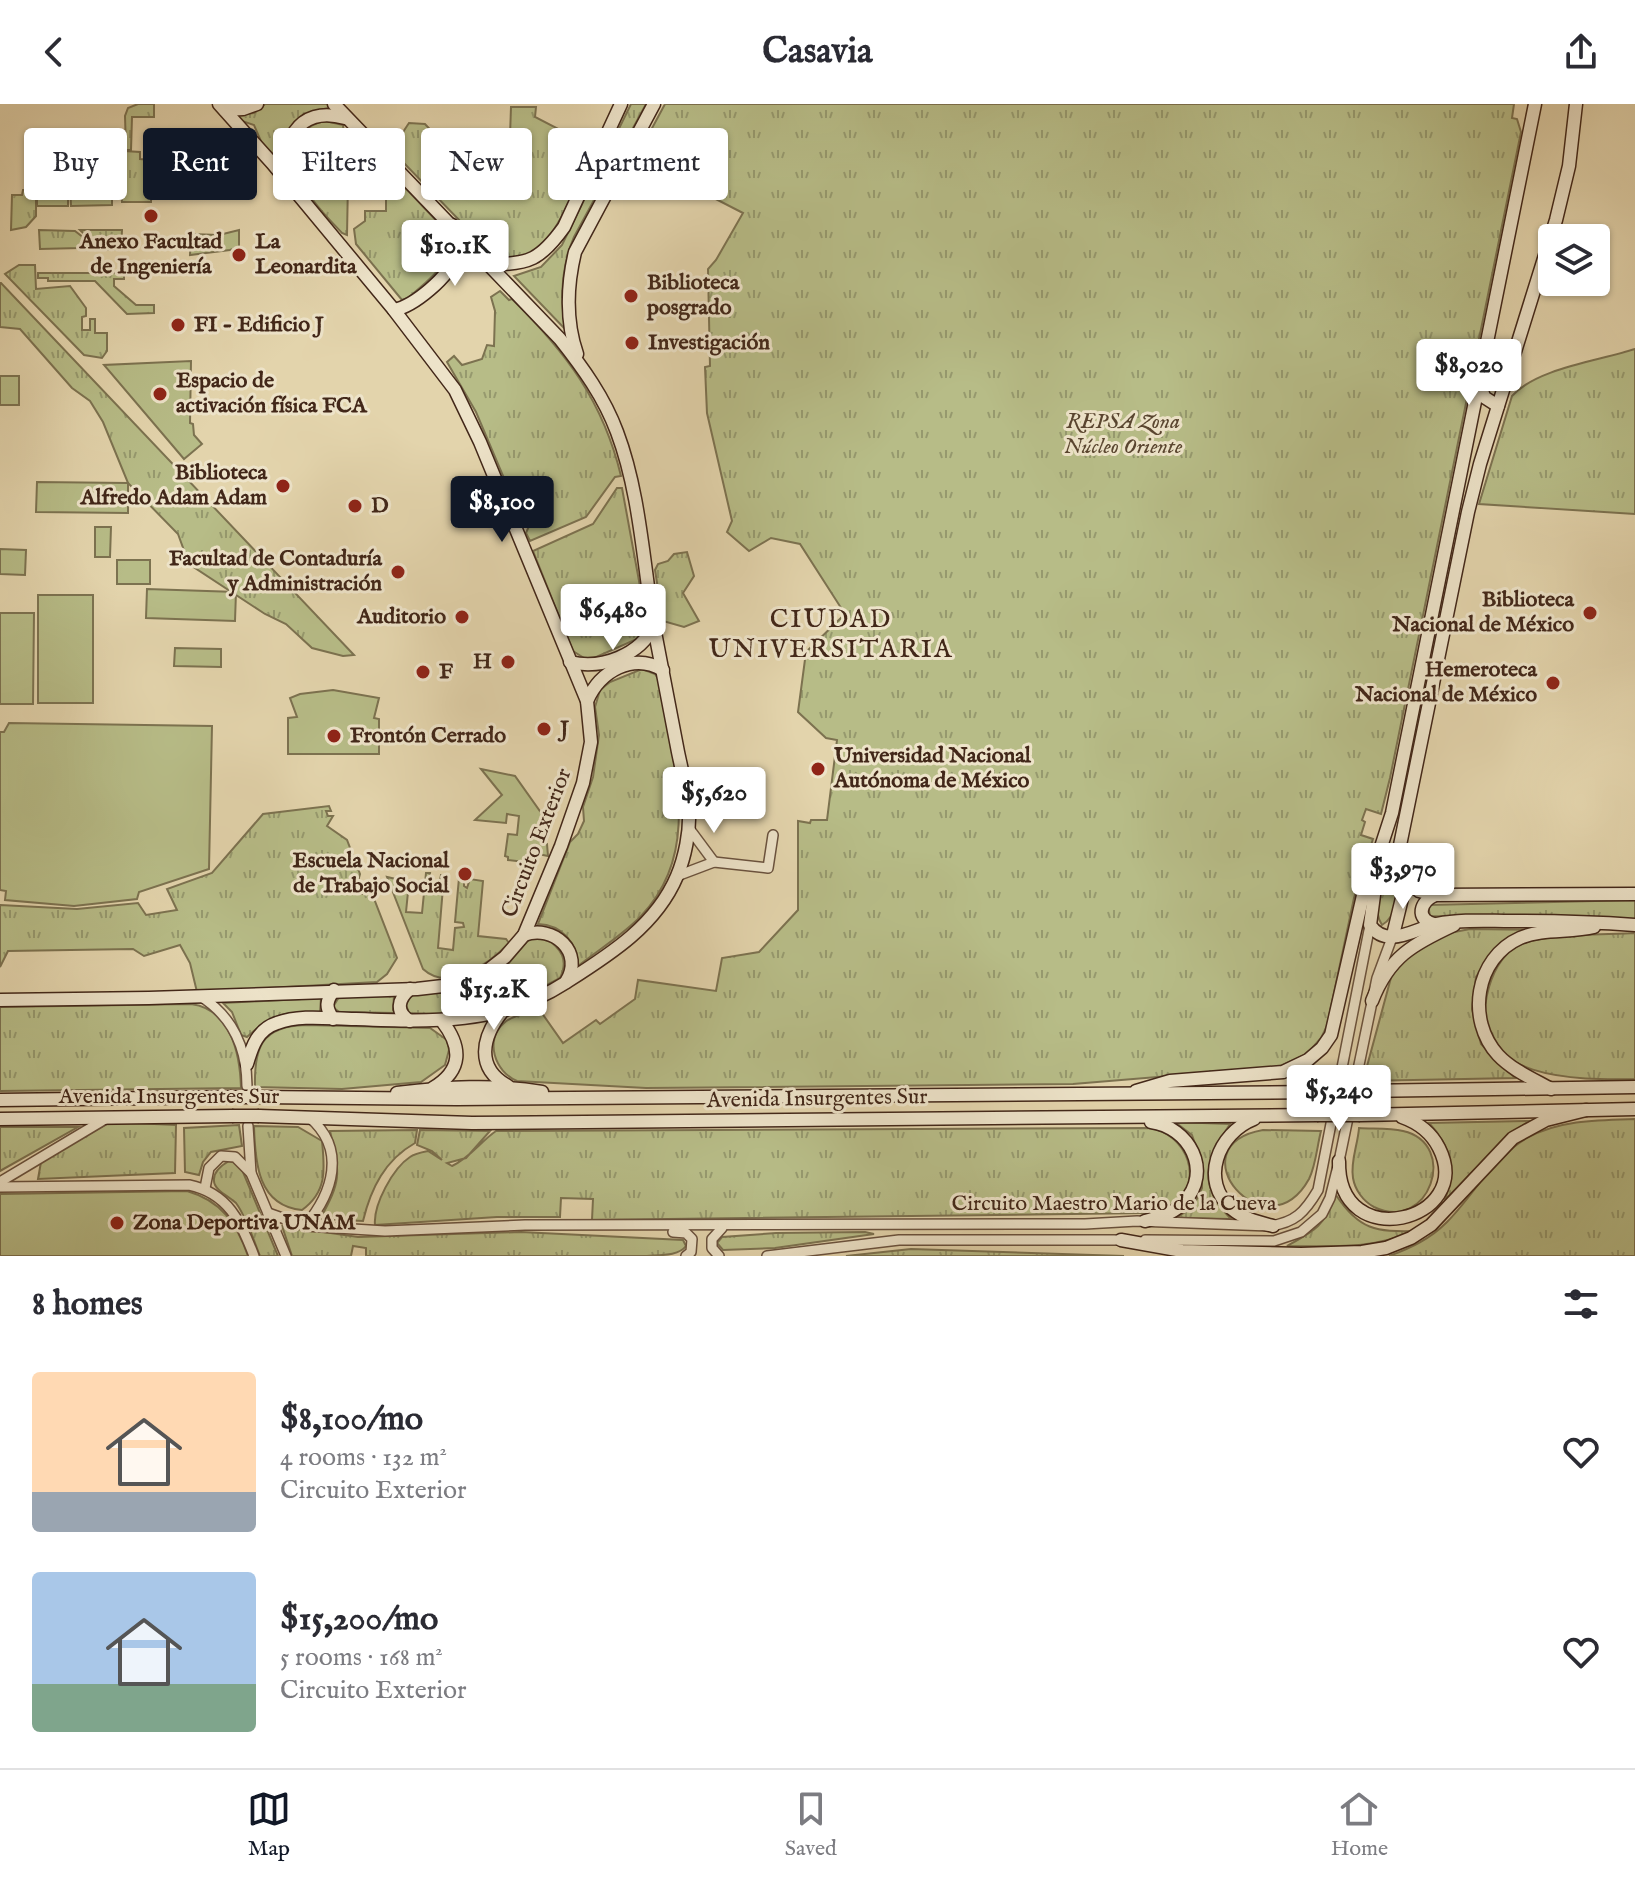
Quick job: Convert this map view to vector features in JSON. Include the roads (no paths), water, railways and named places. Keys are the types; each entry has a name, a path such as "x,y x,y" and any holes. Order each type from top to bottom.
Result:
{"street":[{"path":"222,107 243,109 257,104"},
{"path":"247,1086 247,1064 252,1044 262,1032 276,1023 302,1018 442,1021 502,1012 564,984 634,935 659,907 677,876 685,852 688,827 686,791 630,481 618,434 600,395 560,339 334,104"},
{"path":"490,264 527,262 551,244 564,227 621,104"},
{"path":"581,365 572,342 569,318 575,252 654,104"},
{"name":"Circuito Maestro Mario de la Cueva","path":"268,1213 305,1226 385,1231 525,1225 1085,1224 1145,1221 1273,1226 1287,1224 1306,1210 1318,1190 1370,925 1380,850 1392,813 1535,104"},
{"name":"Circuito Maestro Mario de la Cueva","path":"767,1256 899,1240 1274,1241 1301,1232 1322,1214 1330,1198 1372,1001 1404,890 1398,855 1468,512 1556,220 1569,166 1576,104"},
{"name":"Circuito Exterior","path":"222,107 273,166"},
{"path":"297,128 315,116 332,114 348,119"},
{"name":"Circuito Exterior","path":"0,1000 443,986 482,975 505,957 524,935 558,854 583,783 591,742 587,701 480,442 455,390 394,310 303,200"},
{"path":"394,310 419,299 450,267 456,252 452,225"},
{"path":"1478,377 1484,397 1498,406"},
{"path":"570,662 600,665 642,645 654,624"},
{"path":"587,701 593,686 603,676 639,661 663,670"},
{"path":"688,827 714,862"},
{"path":"677,876 714,862 768,868 773,835"},
{"path":"1130,1094 1170,1081 1283,1072 1298,1067 1316,1053 1334,1027 1364,891 1377,871 1385,869 1400,874 1419,891 1435,895 1635,894"},
{"path":"1434,924 1427,922 1421,909 1424,902 1435,895"},
{"path":"1370,925 1375,933 1407,936 1434,924 1463,921 1635,925"},
{"path":"1372,1001 1379,982 1403,953 1418,942 1463,921"},
{"path":"1551,1089 1511,1066 1491,1047 1479,1013 1483,980 1498,955 1524,937 1609,923"},
{"path":"524,935 545,932 566,945 572,962 564,984"},
{"path":"410,989 400,1006 403,1017 410,1021"},
{"path":"333,1019 327,1010 327,999 334,990"},
{"path":"200,996 218,1007 226,1017 247,1064"},
{"path":"502,1012 486,1037 484,1051 491,1071 511,1087"},
{"path":"433,1088 449,1074 457,1054 453,1036 442,1021"},
{"path":"354,1097 433,1088 511,1087 577,1097"},
{"name":"Avenida Insurgentes Sur","path":"0,1100 1130,1094 1635,1087"},
{"name":"Avenida Insurgentes Sur","path":"0,1119 259,1116 487,1123 1396,1115 1635,1109"},
{"path":"1121,1240 1182,1251 1301,1254 1386,1248 1411,1238 1431,1225 1513,1138 1546,1120 1586,1110"},
{"path":"1272,1115 1251,1120 1230,1133 1219,1150 1216,1168 1218,1187 1227,1204 1247,1218 1273,1226"},
{"path":"1339,1161 1342,1195 1354,1212 1365,1220 1377,1225 1395,1225 1409,1222 1427,1211 1442,1188 1445,1166 1442,1154 1424,1128 1396,1115"},
{"path":"1108,1116 1165,1125 1181,1134 1192,1149 1196,1172 1187,1199 1174,1211 1145,1221"},
{"path":"0,1185 107,1117"},
{"path":"305,1226 329,1189 333,1163 322,1128 309,1117"},
{"path":"248,1126 251,1173 286,1256"},
{"path":"205,1188 209,1168 221,1156 235,1157 251,1173"},
{"path":"0,1185 189,1185 205,1188 234,1213 254,1256"},
{"path":"619,1226 633,1232 686,1233 693,1243 691,1252 686,1256"},
{"path":"719,1256 712,1248 712,1239 716,1231 729,1226"}],"place":[{"name":"Anexo Facultad de Ingeniería","path":"151,216"},
{"name":"La Leonardita","path":"239,255"},
{"name":"Biblioteca posgrado","path":"631,296"},
{"name":"FI - Edificio J","path":"178,325"},
{"name":"Investigación","path":"632,343"},
{"name":"Espacio de activación física FCA","path":"160,394"},
{"name":"Biblioteca Alfredo Adam Adam","path":"283,486"},
{"name":"D","path":"355,506"},
{"name":"Facultad de Contaduría y Administración","path":"398,572"},
{"name":"Biblioteca Nacional de México","path":"1590,613"},
{"name":"Auditorio","path":"462,617"},
{"name":"H","path":"508,662"},
{"name":"F","path":"423,672"},
{"name":"Hemeroteca Nacional de México","path":"1553,683"},
{"name":"J","path":"544,729"},
{"name":"Frontón Cerrado","path":"334,736"},
{"name":"Universidad Nacional Autónoma de México","path":"818,769"},
{"name":"Escuela Nacional de Trabajo Social","path":"465,874"},
{"name":"Zona Deportiva UNAM","path":"117,1223"}],"district":[{"name":"CIUDAD UNIVERSITARIA","path":"831,634"}],"park label":[{"name":"REPSA Zona Núcleo Oriente","path":"1123,434"}]}
